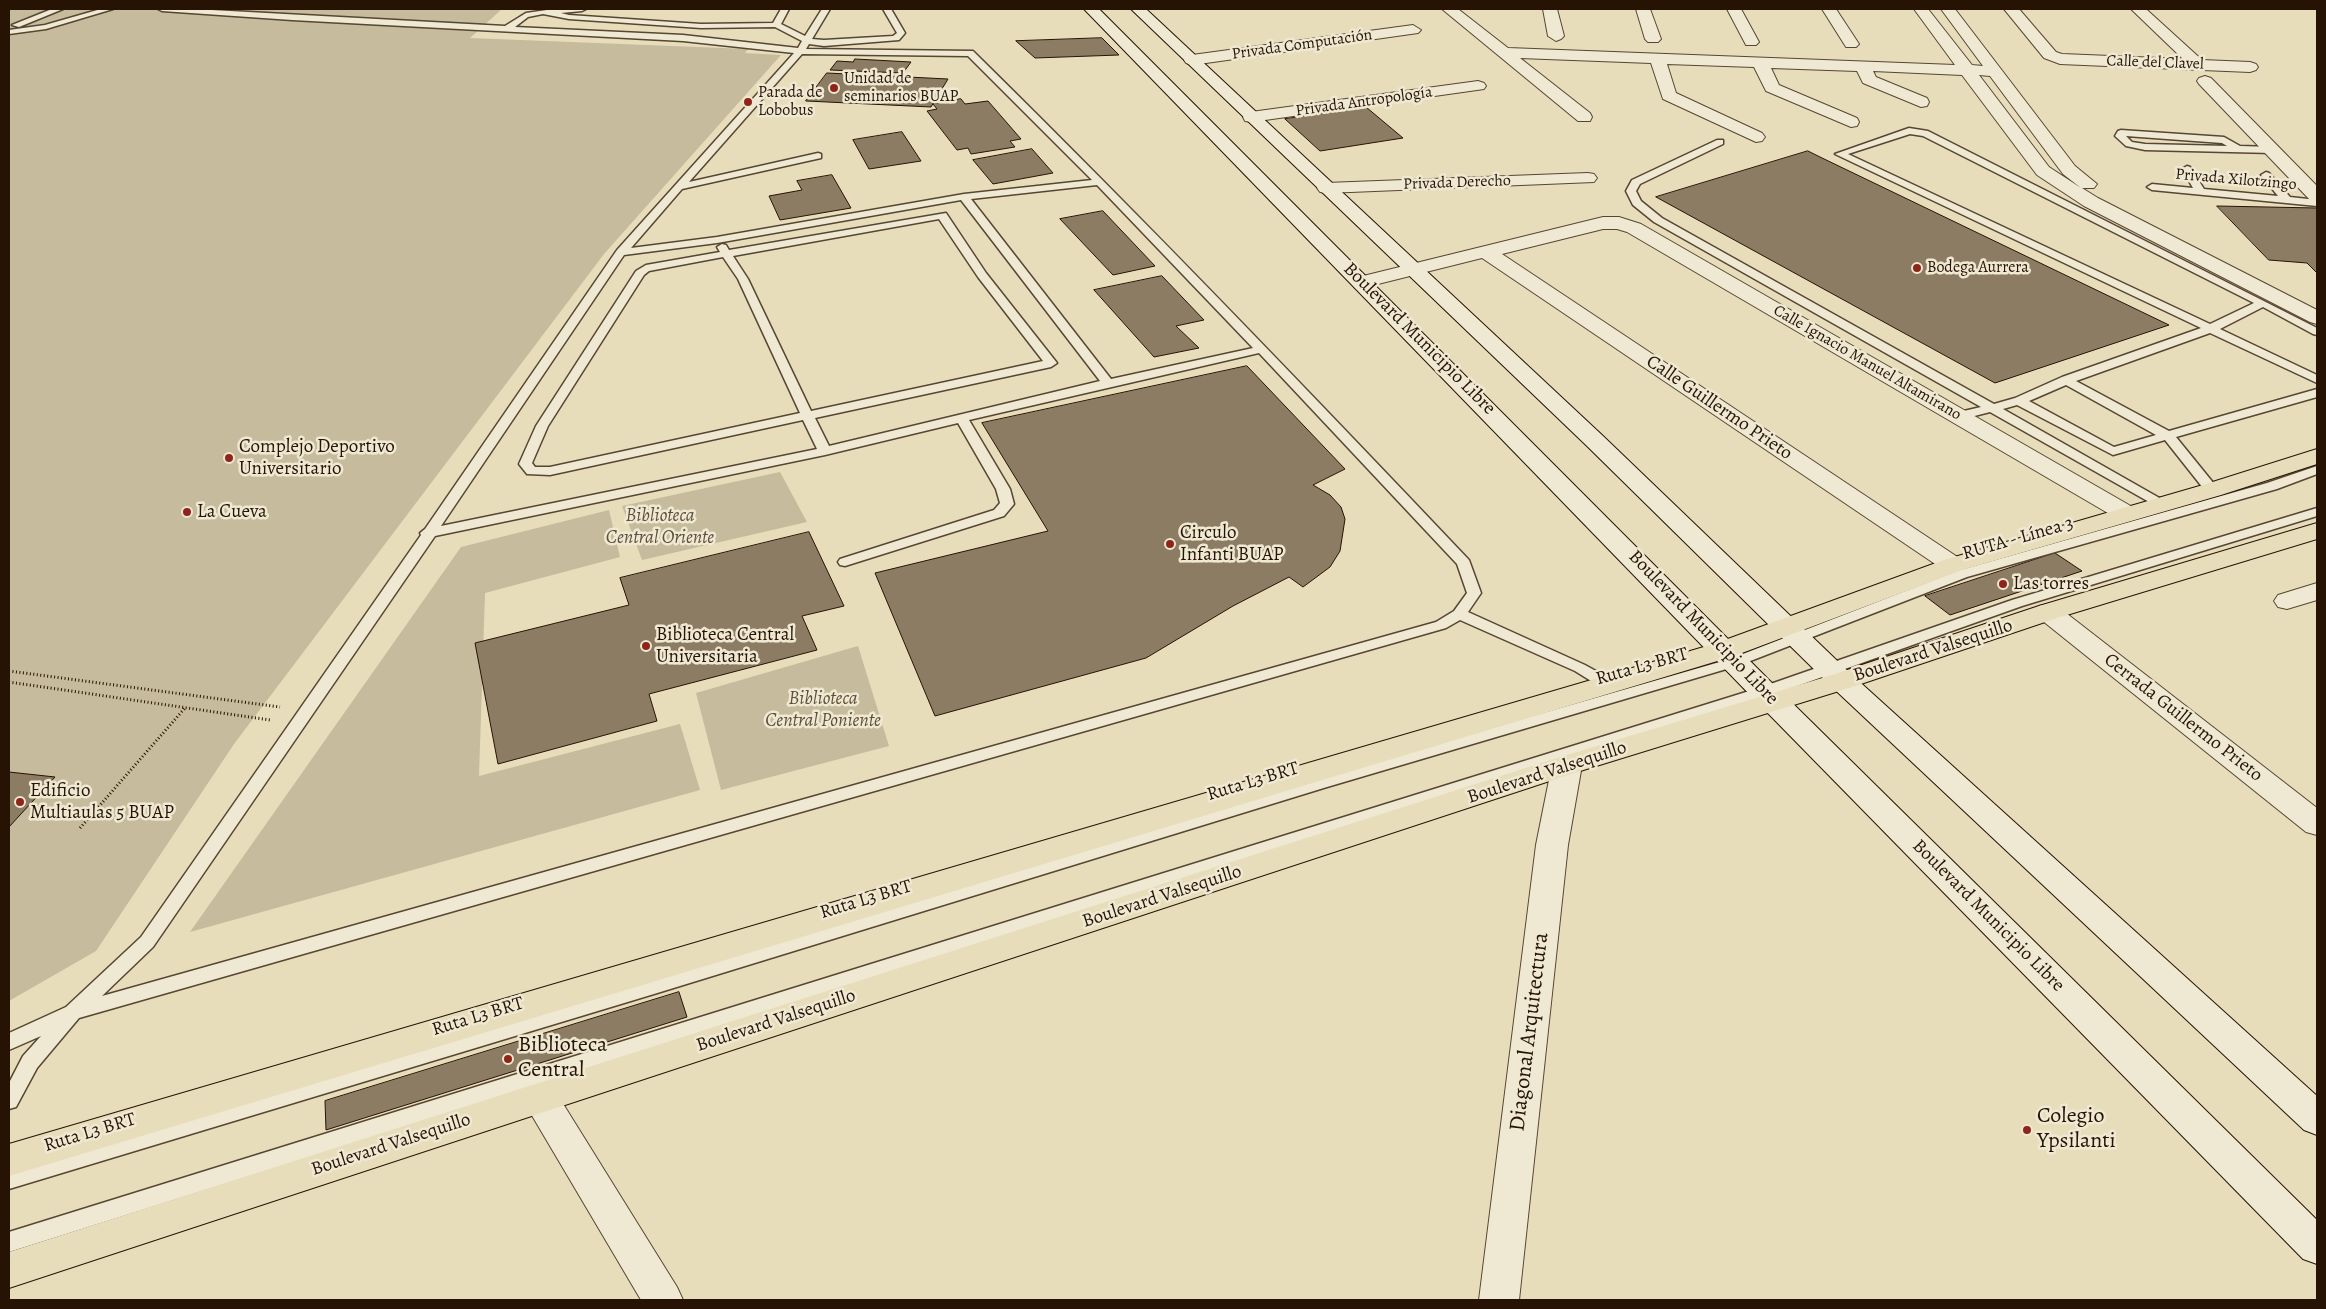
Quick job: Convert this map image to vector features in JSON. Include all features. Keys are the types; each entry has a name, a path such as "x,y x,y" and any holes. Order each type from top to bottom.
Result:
{"main road":[{"path":"9,1160 1609,685 1730,656 1953,565 2212,490 2317,456"},
{"name":"Boulevard Valsequillo","path":"9,1270 1567,765 1836,675 2317,531"}],"street":[{"name":"Boulevard Municipio Libre","path":"1091,9 1769,697 2317,1246"},
{"path":"1138,9 1595,441 1836,675 2317,1118"},
{"path":"1550,9 1556,36"},
{"path":"1643,9 1653,39"},
{"path":"1734,9 1751,42"},
{"path":"1829,9 1851,44"},
{"path":"1921,9 1965,70 2043,171 2091,202 2317,318"},
{"path":"1948,9 2069,170 2112,197 2317,299"},
{"name":"Calle del Clavel","path":"2011,9 2050,55 2060,59 2250,67"},
{"path":"2138,9 2198,65"},
{"path":"1453,10 1584,117"},
{"name":"Privada Computación","path":"1192,60 1413,30"},
{"path":"1504,52 1994,71"},
{"path":"1656,58 1669,96 1756,137"},
{"path":"1760,62 1772,88 1851,122"},
{"path":"1863,66 1870,80 1921,102"},
{"path":"2206,81 2317,196"},
{"name":"Privada Antropología","path":"1251,117 1478,86"},
{"path":"2043,171 2069,170"},
{"name":"Privada Derecho","path":"1326,188 1588,178"},
{"name":"Calle Ignacio Manuel Altamirano","path":"1362,282 1603,224 1619,223 1634,228 2127,514"},
{"name":"Calle Guillermo Prieto","path":"1486,252 1953,565"},
{"path":"2237,277 2259,270"},
{"path":"2287,601 2317,591"},
{"name":"Cerrada Guillermo Prieto","path":"2048,612 2317,824"},
{"name":"Diagonal Arquitectura","path":"1499,1300 1552,844 1567,765"},
{"path":"540,1097 663,1300"}],"lane":[{"path":"9,28 59,9"},
{"path":"9,32 46,27 109,9"},
{"path":"9,1042 73,1012 1441,625 1459,614 1474,593 1464,563 1263,349 1100,182 970,53 804,46 508,28 292,18 162,9"},
{"path":"508,28 526,15 582,9"},
{"path":"776,25 785,9"},
{"path":"9,1102 30,1062 73,1012 147,942 308,711 427,533 621,252 804,46 826,9"},
{"path":"543,12 569,17 701,26 776,25 804,46 896,38 901,33 886,9"},
{"path":"2317,332 1924,133 1908,131 1840,154 2317,379"},
{"path":"2238,149 2224,140 2201,137 2121,133 2120,136 2129,144 2145,147 2273,150"},
{"path":"1720,142 1636,182 1631,191 1637,203 1658,220 2163,504"},
{"path":"679,187 818,156"},
{"path":"2187,169 2201,193"},
{"path":"2266,175 2286,198"},
{"path":"621,252 717,240 964,197 1100,182"},
{"name":"Privada Xilotzingo","path":"2152,187 2201,193 2286,198 2317,203"},
{"path":"964,197 1108,383"},
{"path":"942,215 982,275 1051,363 550,471 532,471 525,464 542,426 640,273 646,268 657,265 728,254 942,215"},
{"path":"717,240 728,254 747,286 789,379 825,451"},
{"path":"1959,416 2020,401 2066,380 2210,329 2263,303"},
{"path":"427,533 825,451 1108,383 1263,349"},
{"path":"2066,380 2168,436 2212,490"},
{"path":"2020,401 2113,451 2317,393"},
{"path":"845,562 999,513 1007,504 1003,490 961,418"},
{"name":"RUTA - Línea 3","path":"1791,632 1962,574 2272,486 2317,470"},
{"path":"1836,675 2017,604 2317,512"},
{"path":"1459,614 1580,668 1609,685"},
{"name":"Ruta L3 BRT","path":"9,1180 654,987 1730,656"},
{"path":"9,1242 1769,697"}],"path":[{"path":"9,671 308,711"},
{"path":"9,682 298,724"},
{"path":"80,828 186,708"}],"green space":[{"name":"Complejo Deportivo Universitario","path":"9,9 502,9 470,38 748,49 745,53 781,55 604,254 234,744 96,951 9,1001"},
{"name":"Biblioteca Central Oriente","path":"780,472 807,522 642,560 622,506"},
{"path":"609,510 620,557 485,593 479,776 680,724 700,790 190,932 461,547"},
{"name":"Biblioteca Central Poniente","path":"858,646 889,746 721,790 696,693"}],"building":[{"path":"1102,38 1119,55 1035,58 1016,41"},
{"path":"855,59 911,62 903,73 830,70 837,61 853,62"},
{"path":"827,73 948,79 931,107 806,101"},
{"path":"961,99 965,104 988,101 1021,139 1010,141 1015,147 971,154 968,148 957,150 927,111 937,109 933,104"},
{"path":"1366,107 1403,138 1320,151 1285,119"},
{"path":"902,132 921,161 869,169 853,140"},
{"path":"1032,149 1053,173 993,184 973,160"},
{"name":"Bodega Aurrera","path":"1808,151 2169,325 1995,383 1656,197"},
{"path":"832,175 851,208 780,220 769,196 802,190 797,181"},
{"path":"2217,206 2317,208 2317,273 2307,263 2269,260"},
{"path":"1103,211 1155,266 1113,275 1060,219"},
{"path":"1162,276 1204,320 1176,326 1199,348 1154,357 1094,290"},
{"name":"Circulo Infanti BUAP","path":"1247,366 1345,469 1313,485 1330,495 1341,507 1345,519 1340,551 1330,567 1303,587 1289,577 1233,606 1146,658 935,716 875,573 1048,531 982,423"},
{"name":"Biblioteca Central Universitaria","path":"809,532 844,606 802,616 817,650 649,694 657,721 498,764 475,643 629,605 620,578"},
{"name":"Las torres","path":"2055,553 2082,571 1950,615 1925,596"},
{"name":"Edificio Multiaulas 5 BUAP","path":"9,772 55,777 9,827"},
{"name":"Biblioteca Central","path":"679,992 687,1017 326,1130 325,1101"}],"place":[{"name":"Unidad de seminarios BUAP","path":"834,88"},
{"name":"Parada de Lobobus","path":"748,102"},
{"name":"Bodega Aurrera","path":"1917,268"},
{"name":"Complejo Deportivo Universitario","path":"229,458"},
{"name":"La Cueva","path":"187,512"},
{"name":"Circulo Infanti BUAP","path":"1170,544"},
{"name":"Las torres","path":"2003,584"},
{"name":"Biblioteca Central Universitaria","path":"646,646"},
{"name":"Edificio Multiaulas 5 BUAP","path":"20,802"},
{"name":"Biblioteca Central","path":"508,1059"},
{"name":"Colegio Ypsilanti","path":"2027,1130"}]}
